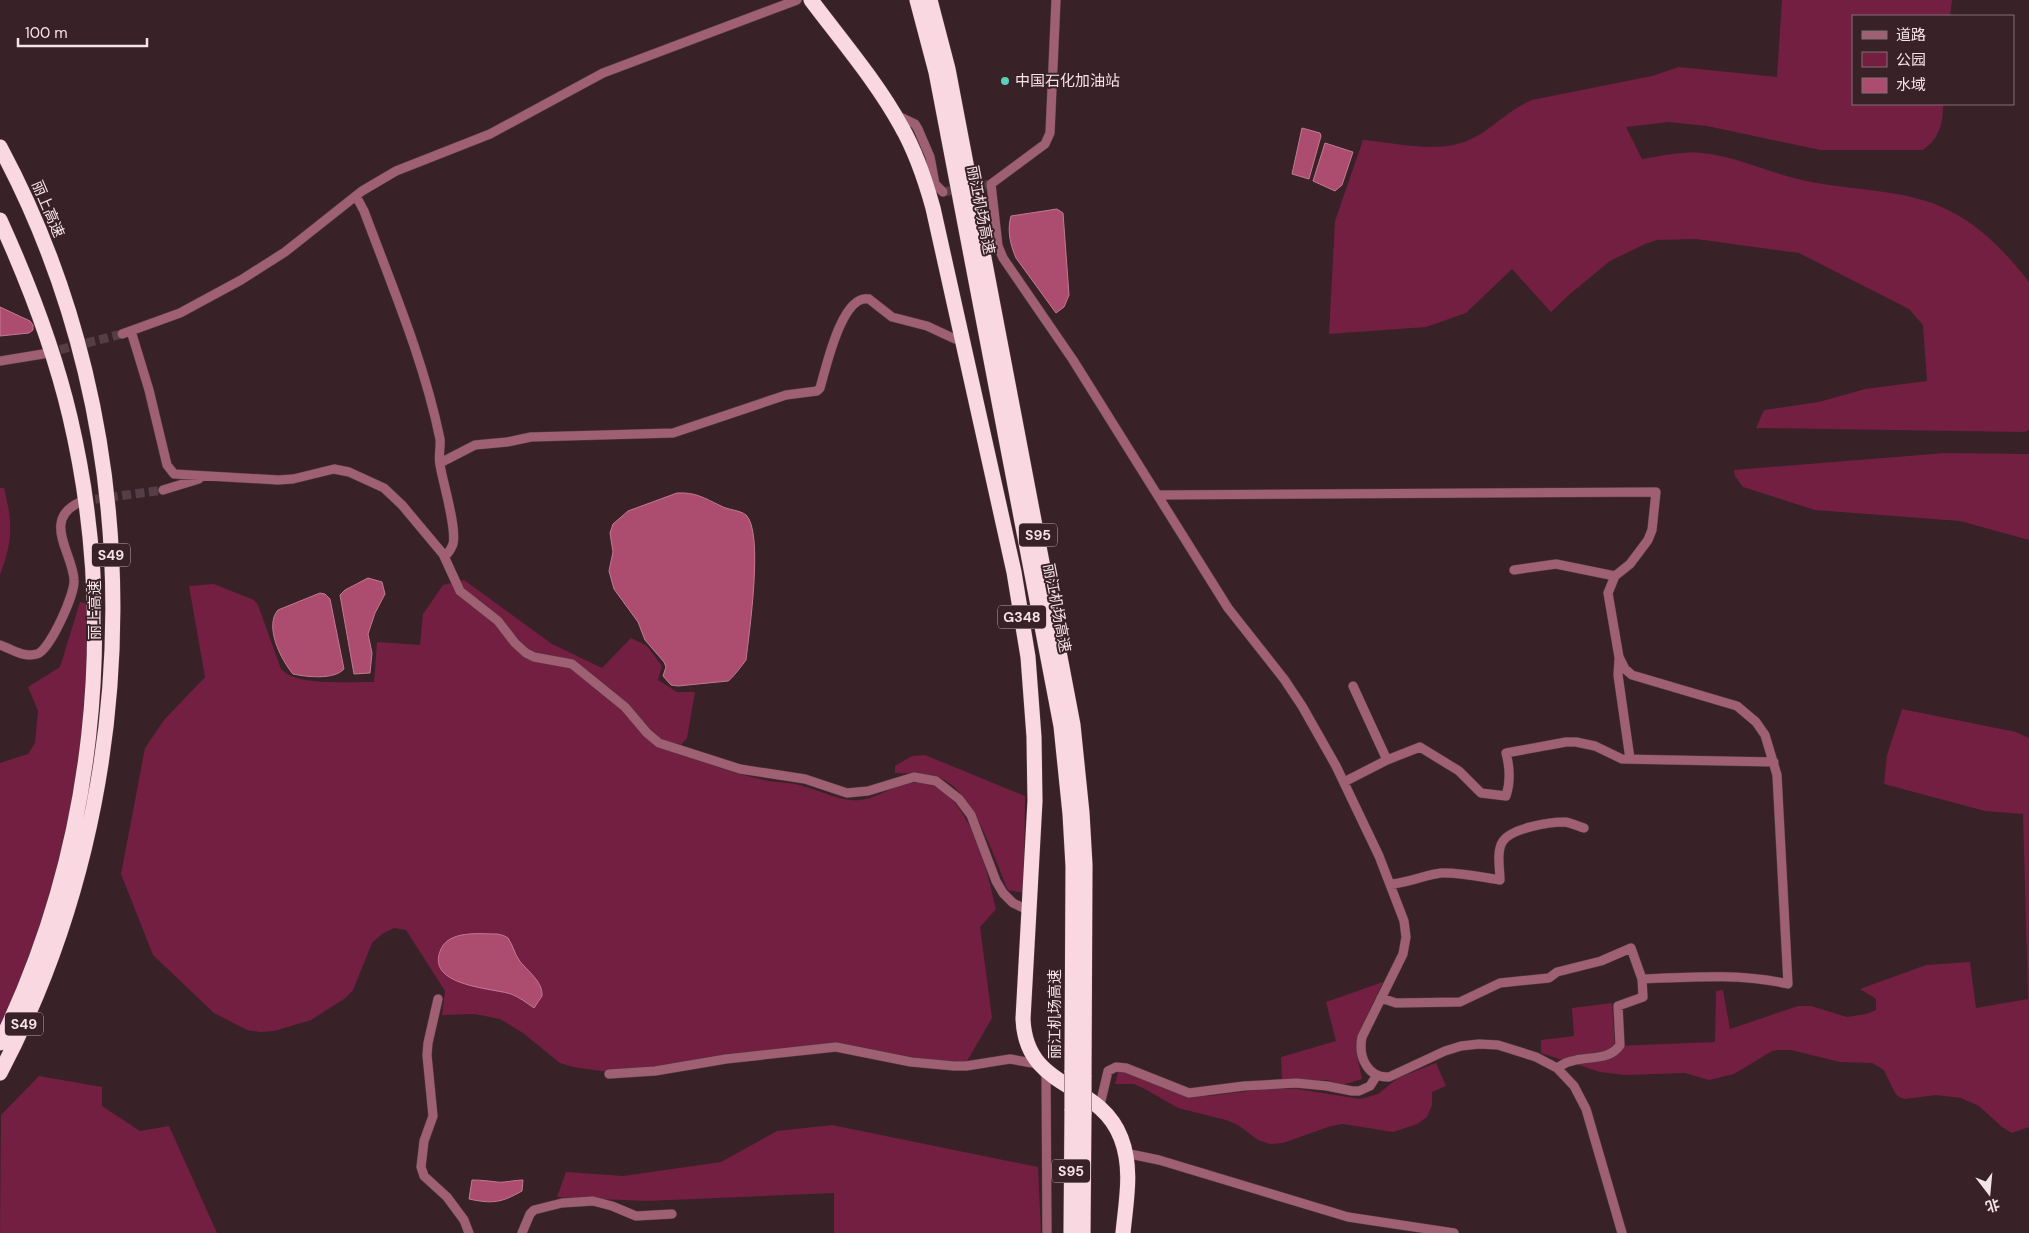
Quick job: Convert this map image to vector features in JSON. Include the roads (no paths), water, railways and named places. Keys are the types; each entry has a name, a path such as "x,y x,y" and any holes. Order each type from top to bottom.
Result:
{"highway":[{"name":"G348","path":"811,0 894,114 917,159 928,192 1014,572 1028,657 1033,710 1035,769 1034,844 1024,1027 1027,1043 1042,1068 1100,1105 1116,1127 1125,1153 1128,1181 1123,1233"},
{"name":"丽江机场高速","path":"917,0 936,72 1061,726 1073,866 1078,1111 1083,1233"},
{"name":"丽江机场高速","path":"930,0 948,69 1074,725 1085,865 1078,1074"},
{"name":"丽上高速","path":"0,147 19,185 48,253 79,349 97,430 104,475 111,540 112,650 102,760 79,868 0,1073"},
{"name":"丽上高速","path":"0,220 40,316 68,408 83,486 94,590 93,696 82,783 65,868 39,971 0,1043"},
{"name":"丽江机场高速","path":"1071,1233 1078,1111"}],"street":[{"path":"797,0 603,73 490,134 396,171 356,196 285,252 242,280 180,313 127,333 149,390 167,465 174,474 278,480 294,479 330,470 349,472 384,488 445,556 460,591 498,621 515,644 534,657 572,664 625,707 647,733 659,743 740,769 805,779 847,793 868,791 914,777 929,778 943,785 959,799 971,815 996,881 1003,894 1013,903 1030,911"},
{"path":"1056,0 1050,133 1045,144 991,184 998,246 1003,258 1073,360 1228,608 1284,678 1344,782 1391,884 1404,921 1406,937 1403,954 1364,1033 1361,1047 1364,1062 1376,1075 1384,1077 1393,1076 1445,1051 1461,1046 1479,1044 1498,1045 1536,1057 1557,1068 1574,1086 1586,1109 1622,1233"},
{"path":"894,114 915,124 930,157 935,184 943,192"},
{"path":"356,196 364,211 397,300 429,395 440,441 440,463 454,538 452,546 445,556"},
{"path":"440,463 475,444 508,442 531,437 673,434 786,395 817,391 820,388 833,343 846,313 854,303 864,298 869,299 892,317 927,326 954,339 962,339"},
{"path":"0,360 43,354"},
{"path":"163,490 207,476"},
{"path":"1158,496 1656,492 1652,530 1648,540 1630,564 1614,576 1609,587 1608,598 1619,657 1618,676 1630,759"},
{"path":"0,645 17,653 36,654 42,652 53,636 71,597 74,584 60,526 68,510 80,502"},
{"path":"1514,570 1556,564 1614,576"},
{"path":"1619,657 1626,670 1632,675 1737,706 1744,711 1756,722 1765,735 1777,775 1788,984 1767,979 1752,980 1715,976 1642,979"},
{"path":"1353,686 1387,760"},
{"path":"1344,782 1387,760 1420,747 1459,772 1481,793 1506,796 1510,774 1506,753 1566,742 1595,746 1622,759 1774,762"},
{"path":"1391,884 1406,883 1430,875 1444,873 1500,880 1500,850 1502,842 1512,832 1566,822 1584,828"},
{"path":"1381,998 1396,1004 1460,1002 1500,982 1549,978 1557,972 1601,962 1631,948 1642,979 1643,997 1618,1006 1620,1046 1618,1049 1603,1056 1572,1061 1557,1068"},
{"path":"438,999 428,1043 433,1116 424,1141 421,1167 424,1176 447,1197 464,1220 469,1233"},
{"path":"609,1074 655,1071 726,1058 830,1047 910,1062 954,1066 1010,1059 1042,1068 1047,1233"},
{"path":"1100,1105 1108,1071 1116,1067 1126,1068 1188,1093 1244,1086 1296,1084 1359,1091 1370,1086 1376,1075"},
{"path":"1125,1153 1159,1160 1348,1217 1454,1233"},
{"path":"522,1233 532,1212 538,1208 562,1203 593,1201 612,1206 636,1216 672,1214"}],"water":[{"path":"1302,128 1320,133 1321,136 1309,179 1292,174"},
{"path":"1325,143 1353,152 1342,185 1335,191 1313,181"},
{"path":"1057,209 1063,213 1069,295 1064,307 1056,313 1016,258 1009,226 1011,216"},
{"path":"0,307 30,321 33,325 33,330 29,333 0,336"},
{"path":"677,493 695,495 741,512 746,515 751,525 755,561 746,660 728,681 671,685 663,676 666,667 664,662 645,640 638,622 614,589 609,571 613,552 610,533 613,524 628,511"},
{"path":"368,578 382,582 385,594 375,613 368,634 372,653 370,673 354,674 340,595 345,590"},
{"path":"320,593 325,594 330,599 344,669 334,675 327,676 313,677 293,674 279,652 273,634 274,617 278,610"},
{"path":"466,934 497,934 508,938 519,960 534,976 540,986 542,996 534,1008 511,994 462,983 442,971 438,961 441,949 445,943"},
{"path":"472,1180 500,1182 523,1180 522,1191 508,1198 496,1201 484,1202 469,1199"}],"tunnel":[{"path":"943,192 991,184"},
{"path":"47,353 122,334"},
{"path":"82,501 163,490"}],"place":[{"name":"中国石化加油站","path":"1005,81"}]}
